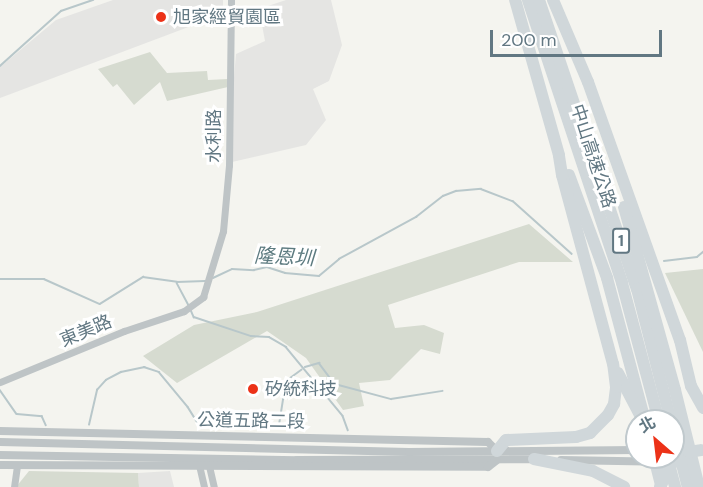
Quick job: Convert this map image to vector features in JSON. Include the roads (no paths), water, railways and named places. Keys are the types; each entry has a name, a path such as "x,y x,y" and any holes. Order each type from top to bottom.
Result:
{"highway":[{"path":"515,0 559,155 607,278 641,409"},
{"name":"中山高速公路","path":"528,0 622,283 656,409"},
{"name":"中山高速公路","path":"539,0 637,289 688,487"},
{"path":"553,0 588,82 680,340 691,386 703,408"},
{"path":"606,135 620,196 700,487"},
{"path":"497,455 506,440 576,437 590,433 608,416 614,404 616,387 613,364 562,175 559,155"},
{"path":"680,340 688,402 685,419"},
{"path":"613,364 636,409"},
{"path":"685,455 702,456"},
{"path":"534,459 593,471 624,487"},
{"path":"685,467 700,487"},
{"path":"655,469 661,487"},
{"path":"661,487 669,469"},
{"path":"675,469 675,487"}],"street":[{"name":"水利路","path":"195,306 204,297 209,285 223,231 229,165 231,0"},
{"name":"東美路","path":"0,382 124,331 195,306"},
{"name":"公道五路二段","path":"0,431 488,442 497,455"},
{"path":"203,448 246,437"},
{"name":"公道五路二段","path":"0,442 497,455 534,459 625,461"},
{"name":"公道五路二段","path":"0,455 297,460 625,451"},
{"name":"公道五路二段","path":"0,465 488,467 497,455"},
{"path":"14,487 17,465"},
{"path":"199,465 204,487"},
{"path":"209,466 214,487"}],"waterway":[{"path":"0,66 61,11 93,0"},
{"name":"隆恩圳","path":"213,278 232,269 254,270 267,267 285,273 319,276 339,259 416,217 443,196 456,191 481,189 513,201 572,254"},
{"name":"隆恩圳","path":"664,261 697,257 703,252"},
{"name":"隆恩圳","path":"0,279 44,279 100,304 143,277 177,282 205,281"},
{"path":"177,283 189,306"},
{"path":"191,310 194,317 251,336 269,337 286,347 343,416 348,430"},
{"path":"305,367 319,363 335,384 391,399 442,391"},
{"path":"89,425 97,390 106,380 121,372 144,367 159,372 188,407 200,426"},
{"path":"279,425 286,381 301,370"},
{"path":"0,390 17,414 42,416 46,425"}],"place":[{"name":"旭家經貿園區","path":"161,17"},
{"name":"矽統科技","path":"253,389"}]}
